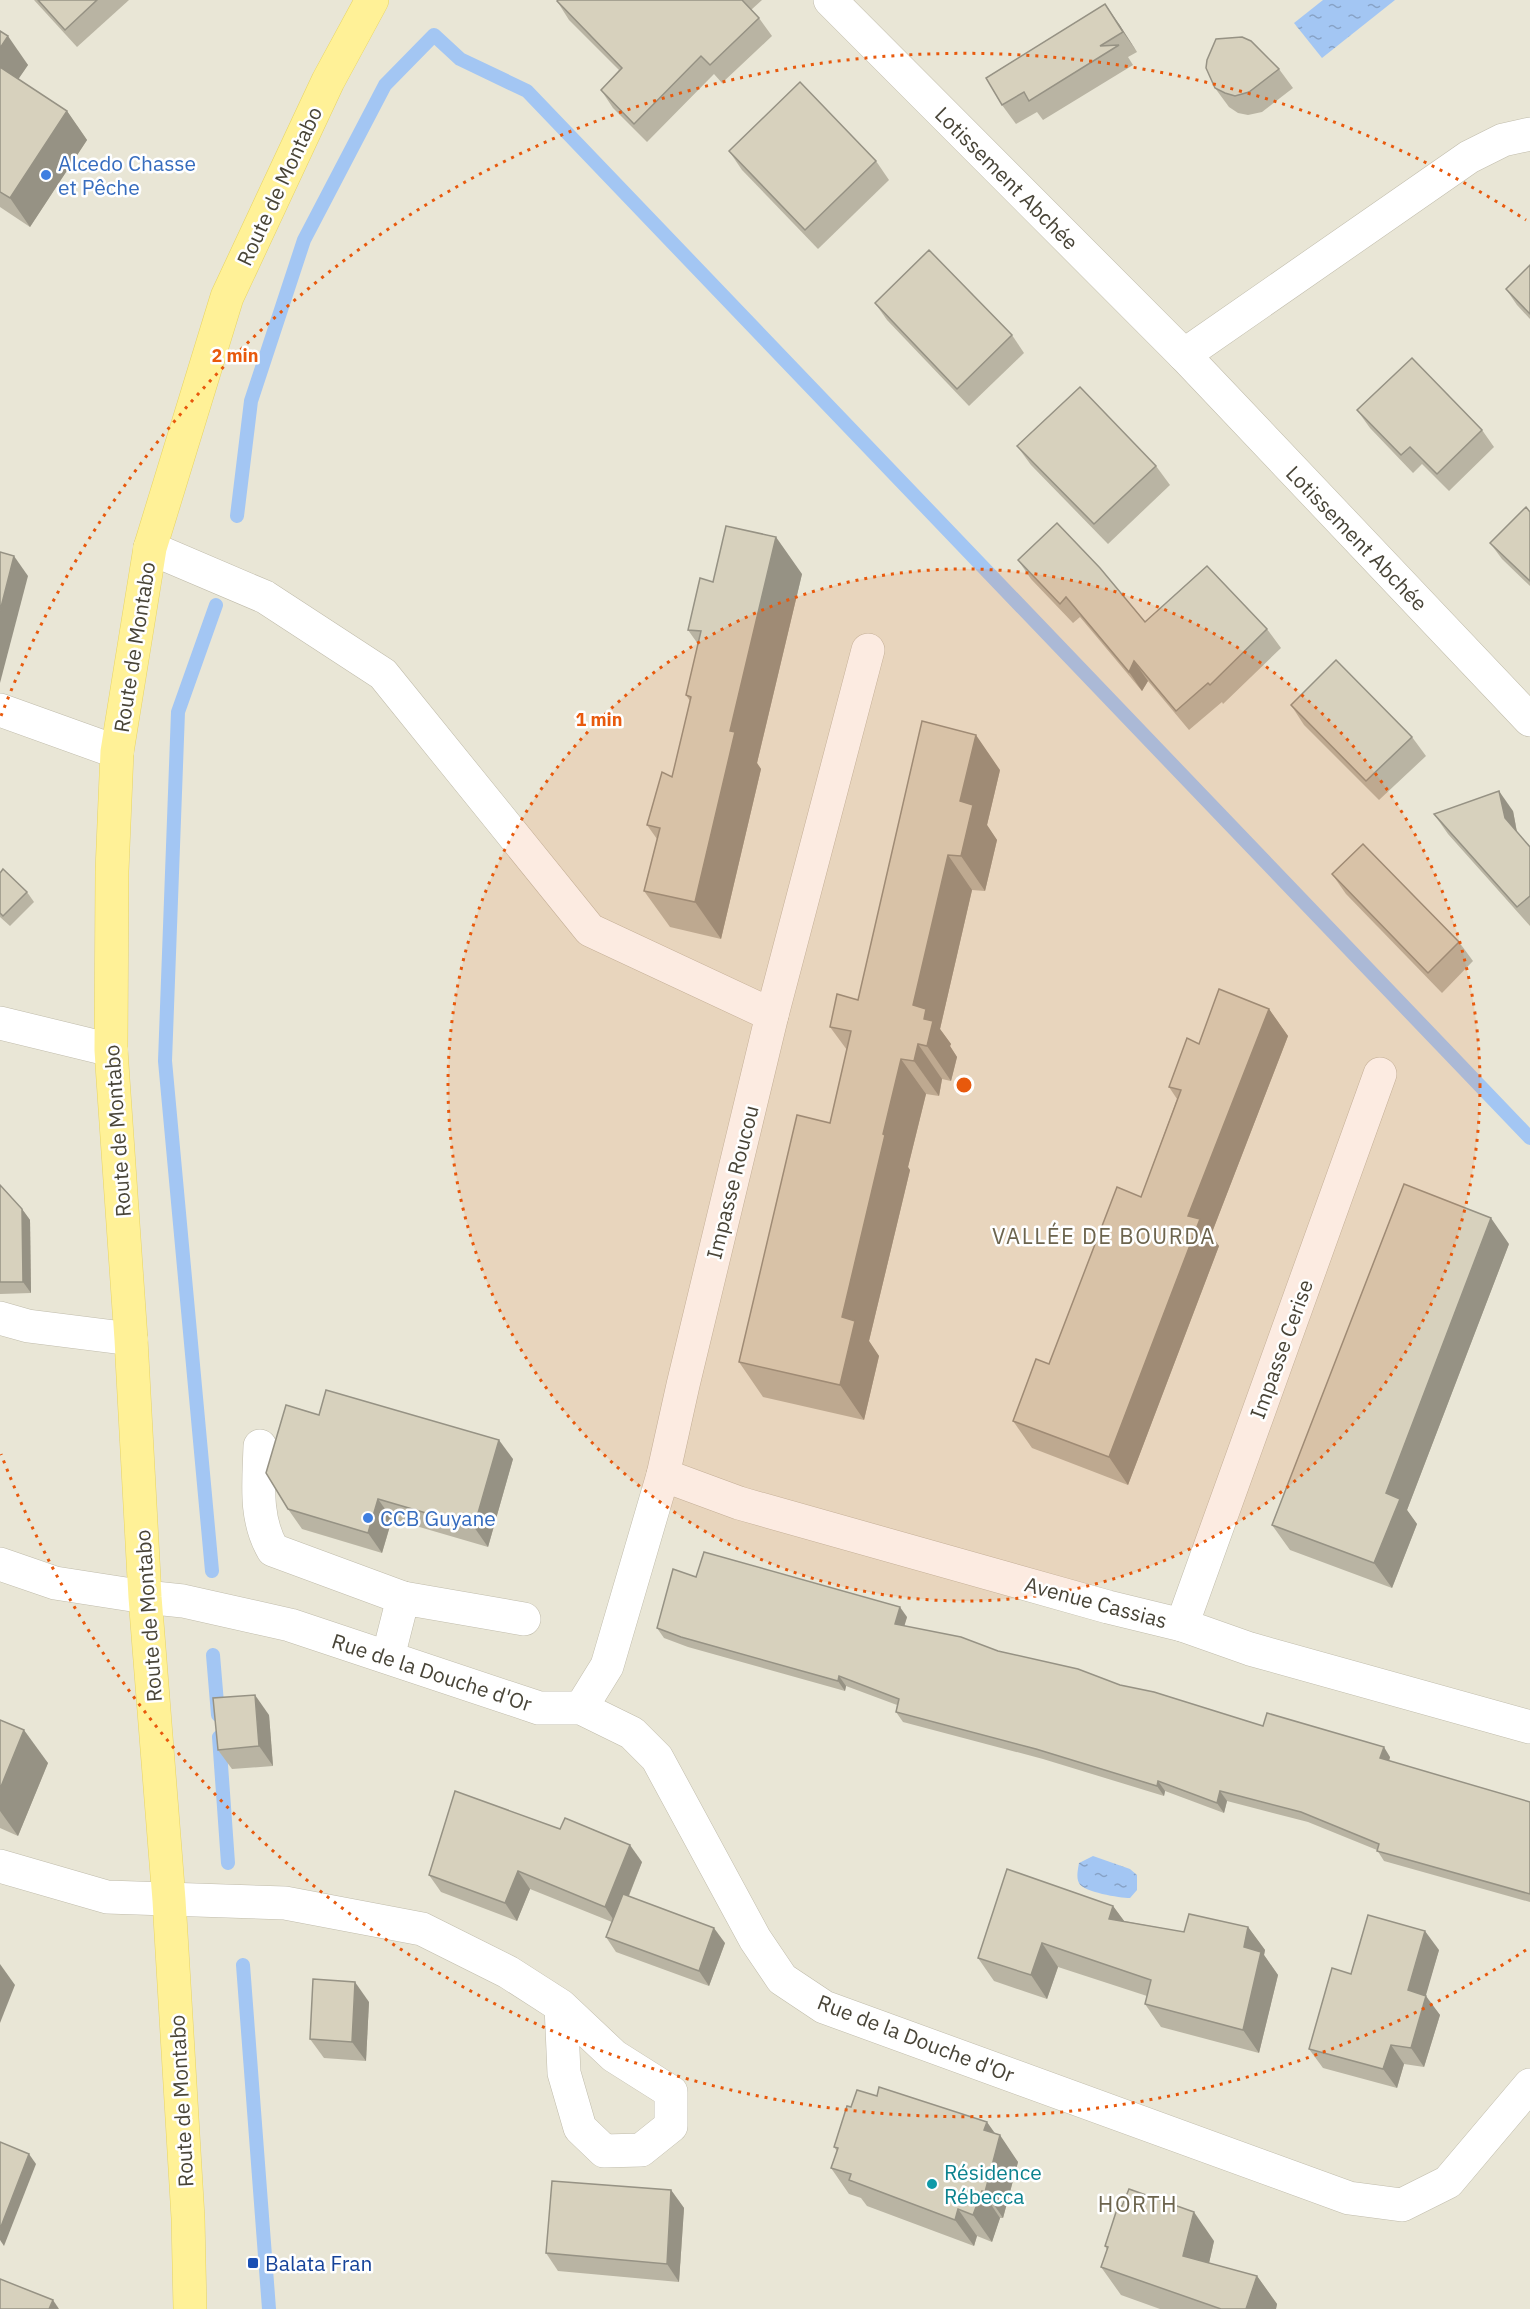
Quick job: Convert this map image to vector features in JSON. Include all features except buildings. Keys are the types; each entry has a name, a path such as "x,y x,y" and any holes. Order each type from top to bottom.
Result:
{"main road":[{"name":"Route de Montabo","path":"190,2309 188,2218 169,1900 145,1597 131,1339 111,1050 112,871 117,752 150,548 227,297 328,81 372,0"}],"street":[{"name":"Lotissement Abchée","path":"830,0 1184,355 1530,720"},
{"path":"1184,355 1469,157 1503,140 1530,134"},
{"path":"150,548 265,597 383,674 590,930 772,1015"},
{"name":"Impasse Roucou","path":"581,1708 607,1666 663,1475 772,1015 868,650"},
{"path":"0,710 117,752"},
{"path":"0,1023 111,1050"},
{"name":"Impasse Cerise","path":"1182,1625 1380,1074"},
{"path":"0,1318 28,1326 131,1339"},
{"path":"260,1446 258,1504 266,1538 273,1550 403,1598 524,1619"},
{"name":"Avenue Cassias","path":"663,1475 740,1503 1096,1604 1182,1625 1250,1649 1530,1727"},
{"name":"Rue de la Douche d'Or","path":"0,1564 55,1583 183,1601 290,1625 539,1708 581,1708 632,1734 657,1758 760,1947 782,1979 824,2007 1349,2198 1402,2205 1448,2182 1530,2085"},
{"path":"388,1657 403,1598"},
{"path":"0,1866 107,1897 285,1903 422,1929 508,1972 561,2006"}],"shaded area":[{"path":"0,0 1530,0 1530,2309 0,2309"}],"water":[{"path":"1323,0 1395,0 1322,58 1294,23"},
{"path":"1093,1856 1130,1869 1137,1875 1137,1890 1130,1898 1094,1892 1079,1883 1077,1876 1079,1863"}],"waterway":[{"path":"237,516 251,401 304,240 385,85 434,35 460,59 527,91 1530,1138"},
{"path":"212,1571 165,1061 178,712 216,605"},
{"path":"213,1655 218,1715"},
{"path":"219,1737 228,1863"},
{"path":"243,1965 269,2309"}],"place":[{"name":"Alcedo Chasse et Pêche","path":"46,175"},
{"name":"CCB Guyane","path":"368,1518"},
{"name":"Résidence Rébecca","path":"932,2184"},
{"name":"Balata Fran","path":"253,2263"}],"district":[{"name":"VALLÉE DE BOURDA","path":"1104,1235"},
{"name":"HORTH","path":"1138,2203"}]}
